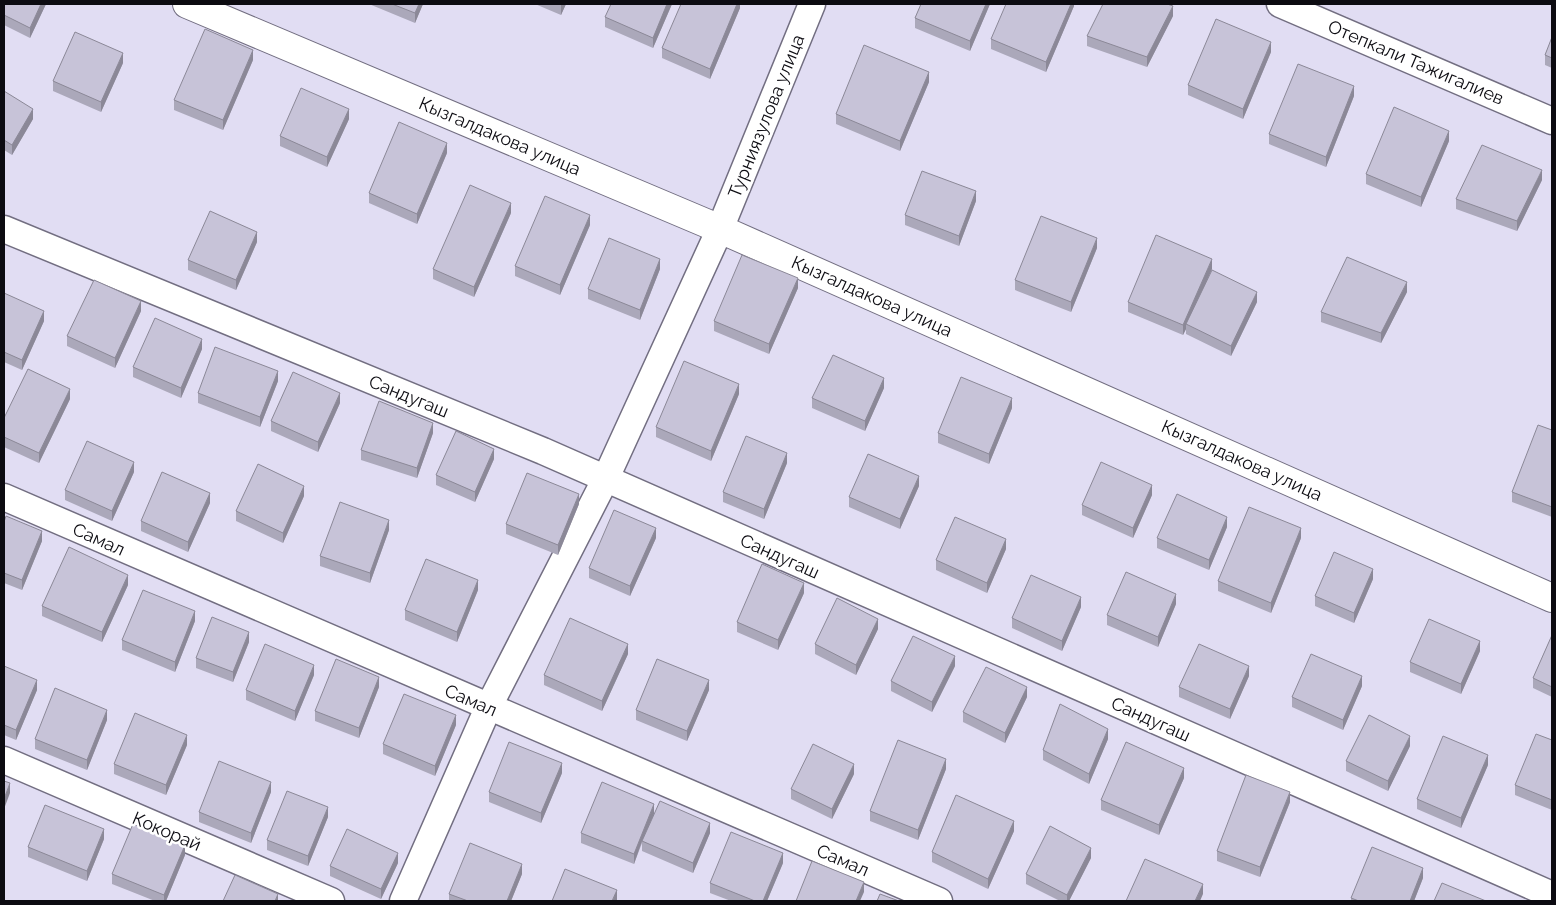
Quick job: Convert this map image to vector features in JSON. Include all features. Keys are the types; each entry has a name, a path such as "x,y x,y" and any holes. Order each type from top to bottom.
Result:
{"street":[{"name":"Кызгалдакова улица","path":"187,4 720,228 1552,598"},
{"name":"Турниязулова улица","path":"403,901 488,708 605,480 720,228 812,4"},
{"name":"Отепкали Тажигалиев","path":"1280,4 1552,121"},
{"name":"Сандугаш","path":"4,229 543,451 605,480 1552,895"},
{"name":"Самал","path":"4,497 488,708 939,901"},
{"name":"Кокорай","path":"4,760 331,901"}],"building":[{"path":"4,4 41,4 30,28 4,15"},
{"path":"392,4 419,4 415,13"},
{"path":"611,4 667,4 653,38 605,17"},
{"path":"681,4 737,4 710,69 662,48"},
{"path":"921,4 986,4 970,41 915,18"},
{"path":"1006,4 1071,4 1046,62 991,39"},
{"path":"1103,4 1167,4 1173,6 1147,57 1087,36"},
{"path":"1216,19 1271,42 1243,109 1188,85"},
{"path":"205,29 253,50 223,120 174,100"},
{"path":"75,32 123,53 101,102 53,81"},
{"path":"1552,37 1552,58 1545,55"},
{"path":"864,45 929,72 900,141 836,114"},
{"path":"1298,64 1354,86 1326,157 1269,134"},
{"path":"301,88 349,109 327,157 280,136"},
{"path":"4,91 33,109 12,145 4,140"},
{"path":"1394,107 1449,131 1421,197 1366,174"},
{"path":"399,122 447,143 417,214 369,193"},
{"path":"1482,145 1542,170 1517,221 1456,199"},
{"path":"922,171 976,191 959,236 905,215"},
{"path":"470,185 511,203 474,287 433,269"},
{"path":"545,196 590,215 560,285 515,266"},
{"path":"210,211 257,232 236,280 188,260"},
{"path":"1041,216 1097,238 1071,302 1015,280"},
{"path":"1156,235 1212,259 1183,325 1128,302"},
{"path":"609,238 660,259 640,310 588,289"},
{"path":"742,255 798,278 769,344 714,321"},
{"path":"1347,257 1407,282 1381,333 1321,312"},
{"path":"1212,270 1257,292 1231,346 1186,324"},
{"path":"94,280 141,301 115,358 67,336"},
{"path":"4,293 44,311 22,360 4,352"},
{"path":"155,318 202,339 181,388 133,367"},
{"path":"215,347 278,371 260,417 198,393"},
{"path":"833,355 884,378 865,421 812,398"},
{"path":"684,361 739,384 711,451 656,427"},
{"path":"28,369 70,389 39,453 4,437 4,418"},
{"path":"293,372 340,393 318,442 271,421"},
{"path":"961,377 1012,398 989,454 938,433"},
{"path":"379,401 433,423 417,468 361,450"},
{"path":"1538,425 1552,430 1552,507 1512,492"},
{"path":"456,431 494,449 475,492 436,475"},
{"path":"746,436 787,453 764,509 723,492"},
{"path":"87,441 134,462 112,511 65,490"},
{"path":"868,454 919,476 900,519 849,497"},
{"path":"1101,462 1152,485 1133,528 1082,505"},
{"path":"258,464 304,486 283,533 236,511"},
{"path":"162,472 210,493 188,542 141,521"},
{"path":"527,473 579,494 558,545 506,524"},
{"path":"1177,494 1227,517 1209,560 1157,538"},
{"path":"340,502 389,520 370,573 320,556"},
{"path":"1249,507 1301,528 1271,603 1218,581"},
{"path":"614,510 656,528 630,586 589,568"},
{"path":"6,516 42,531 22,580 4,573 4,522"},
{"path":"955,517 1006,539 987,583 936,560"},
{"path":"69,547 128,575 102,632 42,606"},
{"path":"1334,552 1373,569 1354,613 1315,596"},
{"path":"426,559 478,580 457,632 405,610"},
{"path":"762,564 804,583 778,640 737,622"},
{"path":"1126,572 1176,594 1158,637 1107,615"},
{"path":"1031,575 1081,597 1062,641 1012,618"},
{"path":"143,590 195,611 175,662 122,640"},
{"path":"837,598 878,619 856,665 815,644"},
{"path":"212,617 249,632 233,672 196,658"},
{"path":"570,618 628,644 602,701 544,675"},
{"path":"1429,619 1480,641 1461,684 1410,662"},
{"path":"1552,635 1552,687 1533,678"},
{"path":"913,636 955,656 932,702 891,681"},
{"path":"265,644 314,665 295,711 246,690"},
{"path":"1199,644 1249,666 1230,709 1179,687"},
{"path":"1311,654 1362,676 1343,720 1292,697"},
{"path":"336,659 379,677 359,728 315,711"},
{"path":"657,659 709,680 687,731 636,710"},
{"path":"4,666 37,680 16,730 4,725"},
{"path":"986,667 1027,687 1005,733 963,712"},
{"path":"55,688 107,710 87,760 35,739"},
{"path":"404,694 456,715 435,766 383,744"},
{"path":"1060,704 1108,729 1089,774 1043,750"},
{"path":"135,713 187,735 166,785 114,764"},
{"path":"1369,715 1410,736 1388,781 1346,761"},
{"path":"1536,734 1552,740 1552,800 1515,785"},
{"path":"1443,736 1488,755 1461,818 1417,799"},
{"path":"898,740 946,759 918,830 870,811"},
{"path":"509,742 562,763 541,813 489,792"},
{"path":"1126,742 1184,768 1159,825 1101,800"},
{"path":"813,744 854,764 832,809 791,789"},
{"path":"219,761 271,782 251,833 199,812"},
{"path":"1246,775 1290,792 1260,867 1217,851"},
{"path":"4,781 10,783 4,799"},
{"path":"602,782 654,804 634,854 581,833"},
{"path":"287,791 328,807 308,856 267,840"},
{"path":"956,795 1014,821 988,879 932,852"},
{"path":"660,801 710,823 693,863 642,841"},
{"path":"45,805 104,829 87,871 28,847"},
{"path":"133,824 185,845 164,895 112,874"},
{"path":"1050,826 1091,848 1067,895 1026,874"},
{"path":"347,829 398,853 381,889 330,866"},
{"path":"731,832 783,853 763,901 755,901 710,883"},
{"path":"470,843 522,864 507,901 468,901 449,894"},
{"path":"1372,847 1423,868 1410,901 1359,901 1351,898"},
{"path":"1145,859 1203,884 1195,901 1126,901"},
{"path":"812,861 864,882 856,901 796,901"},
{"path":"565,869 617,890 612,901 552,901"},
{"path":"235,875 278,894 275,901 223,901"},
{"path":"1442,883 1486,901 1434,901"},
{"path":"880,894 899,901 877,901"}]}
